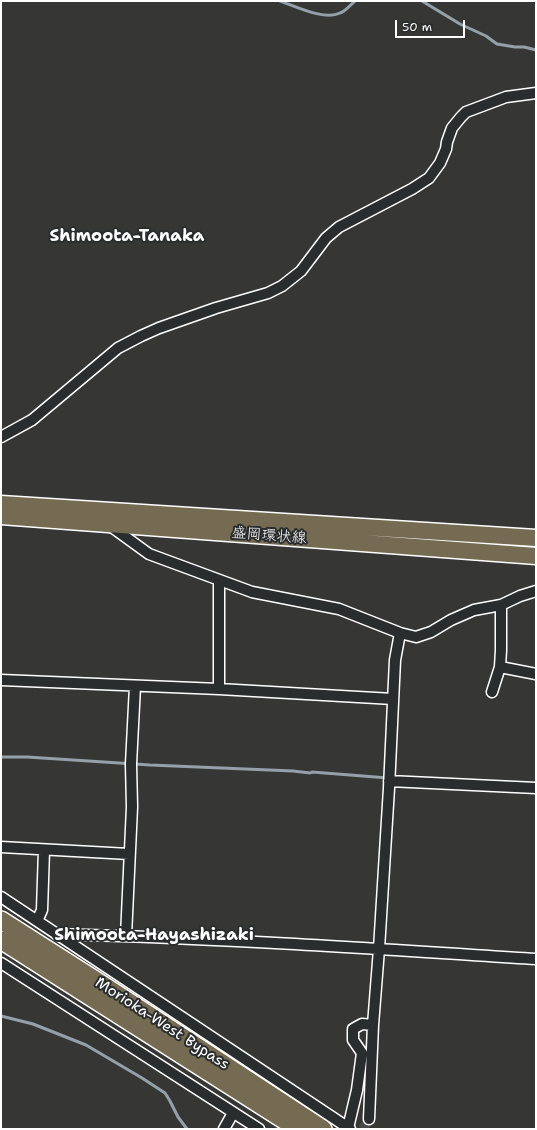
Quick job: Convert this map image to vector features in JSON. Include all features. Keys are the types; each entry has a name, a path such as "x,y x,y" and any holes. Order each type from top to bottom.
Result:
{"highway":[{"name":"Morioka-West Bypass","path":"1,920 323,1129"},
{"name":"Morioka-West Bypass","path":"1,940 298,1129"}],"main road":[{"name":"盛岡環状線","path":"1,504 536,538"},
{"name":"盛岡環状線","path":"1,516 536,556"}],"street":[{"path":"1,437 32,420 118,348 159,328 216,308 268,293 282,286 301,271 326,238 339,227 412,189 429,178 440,163 452,128 466,112 506,97 536,93"},
{"path":"108,524 149,554 219,580 252,592 339,609 400,633 416,637 431,632 451,620 474,610 501,604 536,591"},
{"path":"219,580 219,689"},
{"path":"492,692 500,667 501,604"},
{"path":"369,1119 373,1025 379,949 395,660 400,633"},
{"path":"500,667 536,674"},
{"path":"1,680 219,689 393,699"},
{"path":"126,936 132,807 131,764 136,686"},
{"path":"389,781 536,788"},
{"path":"1,847 129,854"},
{"path":"37,921 42,910 44,850"},
{"path":"1,897 349,1128 357,1090 362,1053 353,1040 353,1029 362,1024 373,1025"},
{"path":"56,934 126,936 379,949 536,959"},
{"path":"1,963 259,1129"},
{"path":"224,1129 233,1113"}],"waterway":[{"path":"280,1 310,12 326,15 334,15 342,12 355,1"},
{"path":"422,1 460,24 486,36 497,44 536,50"},
{"path":"1,757 27,757 150,765 312,772 388,778"},
{"path":"1,1016 33,1024 86,1045 142,1078 165,1093 178,1117 187,1129"}],"tunnel":[{"path":"363,1129 369,1119"}],"district":[{"name":"Shimoota-Tanaka","path":"127,237"},
{"name":"Shimoota-Hayashizaki","path":"154,936"}]}
